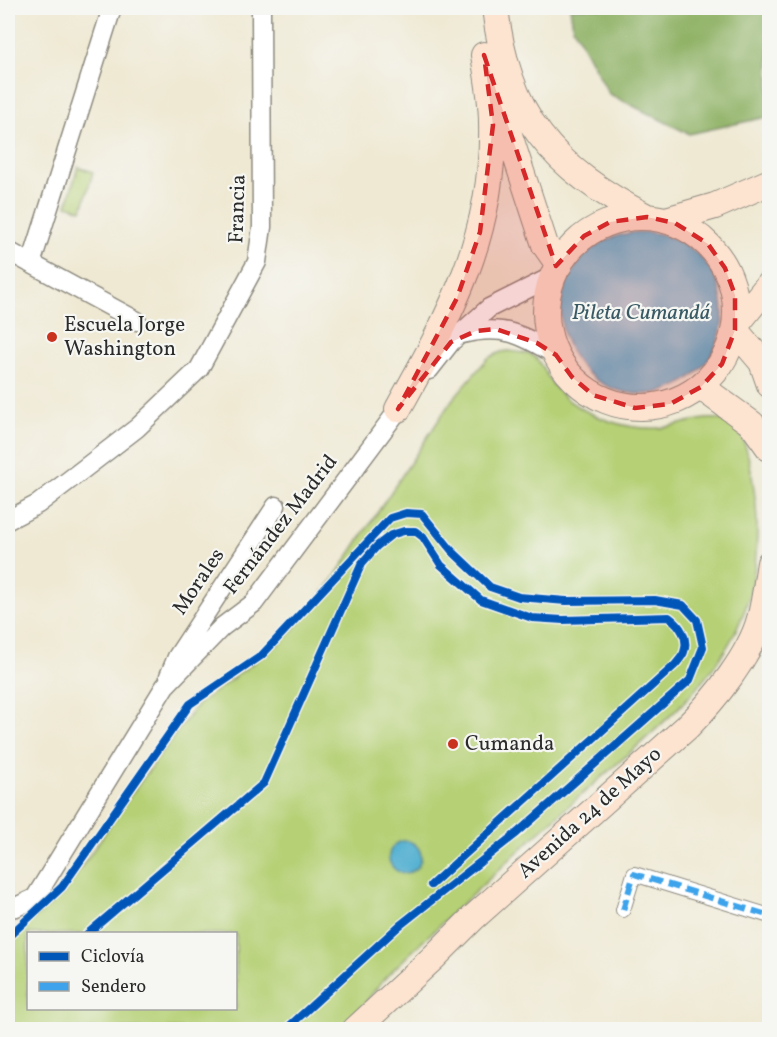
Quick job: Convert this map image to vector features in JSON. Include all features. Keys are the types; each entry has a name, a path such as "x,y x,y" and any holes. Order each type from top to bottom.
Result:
{"main road":[{"path":"398,409 457,298 480,232 489,172 492,125 478,8"},
{"path":"495,8 499,39 510,82 537,132 557,155 581,176 621,203 656,219 692,232 708,244 720,259 733,286 736,305 735,327 729,350 722,364 701,387 678,401 661,406 635,408 617,405 593,394 578,384 556,355 547,320 548,293 556,270 570,249 592,230 619,219 656,219 715,206 770,182"},
{"path":"484,55 545,245 556,270"},
{"path":"735,327 770,283"},
{"path":"735,327 762,362 770,385"},
{"path":"701,387 752,424 770,449"},
{"name":"Avenida 24 de Mayo","path":"356,1029 473,918 711,703 750,644 760,619 770,563"}],"street":[{"path":"31,264 112,8"},
{"name":"Francia","path":"8,520 38,504 137,428 199,369 257,262 262,227 261,8"},
{"path":"8,250 137,321"},
{"name":"Fernández Madrid","path":"8,908 16,907 35,898 165,686 222,627 254,603 398,409 451,342 489,308 556,270"},
{"path":"462,334 496,329 526,338 556,355"},
{"name":"Morales","path":"165,686 177,657 276,506"},
{"path":"623,910 634,874 770,916"}],"highlighted area":[{"path":"484,55 556,266 584,236 610,222 647,217 675,223 708,244 725,268 735,295 735,330 722,364 701,387 670,404 635,408 593,395 572,377 556,355 537,343 496,329 476,331 451,342 398,409 457,298 480,232 493,125"}],"green space":[{"path":"570,8 769,8 769,114 767,117 689,134 609,94 573,27"},
{"path":"78,167 93,172 82,210 67,205"},
{"path":"509,351 530,354 535,357 565,398 609,421 634,427 653,428 712,419 731,424 739,432 748,456 755,498 757,535 755,566 745,610 728,646 714,666 665,721 530,841 401,962 341,1029 8,1029 8,941 63,894 130,796 196,706 285,639 303,619 332,581 452,400 488,358"}],"water":[{"name":"Pileta Cumandá","path":"642,232 673,238 699,256 717,282 723,313 717,344 699,370 673,388 642,394 611,388 585,370 567,344 561,313 567,282 585,256 611,238"},
{"path":"405,841 416,846 421,857 416,868 405,873 394,868 389,857 394,846"}],"marked path":[{"path":"623,910 634,874 770,916"}],"cycle path":[{"path":"8,937 62,887 190,704 261,656 390,518 406,513 422,514 452,551 490,587 519,597 566,601 655,600 683,605 697,620 703,647 690,680 517,833 399,926 285,1030"},
{"path":"89,932 264,783 362,563 377,546 391,535 404,531 415,531 423,537 441,565 481,600 532,618 563,620 669,617 673,620 680,628 685,642 683,654 675,665 431,885"}],"place":[{"name":"Escuela Jorge Washington","path":"52,337"},
{"name":"Cumanda","path":"453,744"}]}
